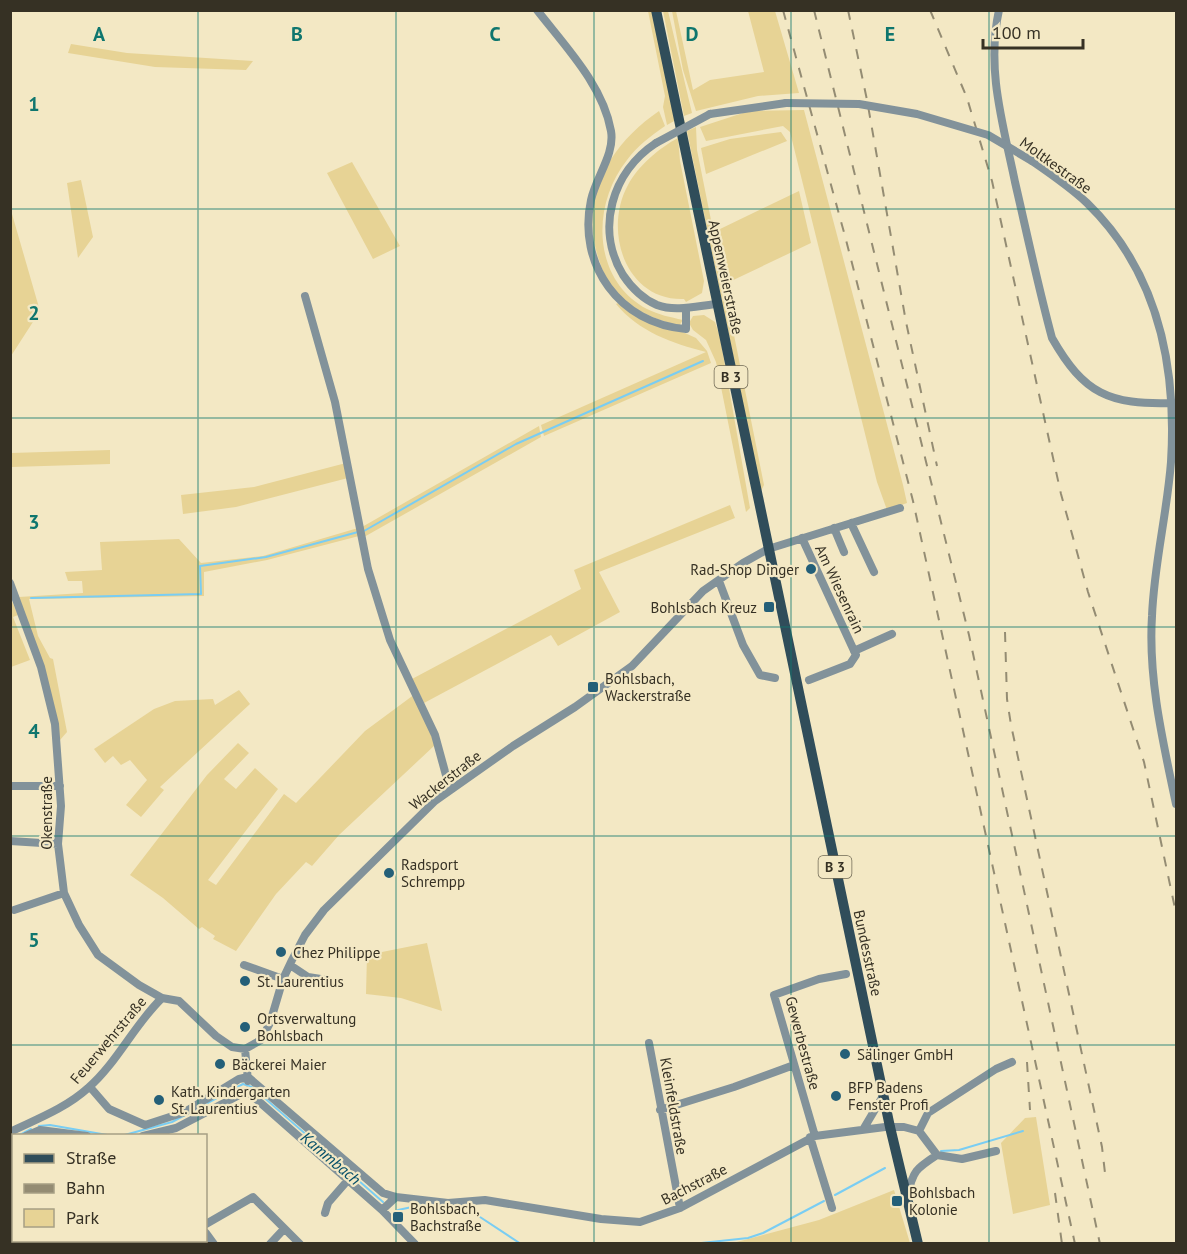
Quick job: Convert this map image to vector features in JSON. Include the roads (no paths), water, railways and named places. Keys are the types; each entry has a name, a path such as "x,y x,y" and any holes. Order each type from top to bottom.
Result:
{"main road":[{"name":"Appenweierstraße","path":"656,10 768,549"},
{"name":"Bundesstraße","path":"768,549 883,1096 918,1244"}],"street":[{"path":"537,10 589,79 611,129 610,151 591,197 588,223 589,244 598,272 622,304 655,323 686,329 686,308"},
{"path":"999,10 993,36 994,74 1000,115 1052,338 1068,367 1089,386 1128,402 1173,403"},
{"name":"Moltkestraße","path":"716,304 686,308 656,304 641,296 628,283 620,269 609,237 613,201 622,178 634,161 656,143 710,114 786,103 859,104 917,114 988,135 1032,161 1087,203 1114,235 1135,268 1151,300 1166,346 1173,403 1171,463 1152,616 1151,672 1176,804"},
{"path":"305,296 335,402 368,569 390,640 435,735 450,790"},
{"name":"Wackerstraße","path":"245,1049 261,1040 270,1023 283,979 305,935 324,909 376,856 450,790 513,746 576,707 632,666 703,591 768,549 900,508"},
{"path":"851,523 874,572"},
{"path":"834,528 844,552"},
{"name":"Am Wiesenrain","path":"802,538 856,655 850,664 809,680"},
{"path":"719,580 750,660 760,675 775,678"},
{"name":"Okenstraße","path":"10,583 41,668 55,724 60,786 58,844 64,892 79,925 98,955 139,985 162,998 179,1001 216,1036 232,1047 245,1049"},
{"name":"Am Wiesenrain","path":"854,651 892,634"},
{"path":"10,786 60,786"},
{"path":"10,841 58,844"},
{"path":"14,910 64,892"},
{"path":"244,965 283,979"},
{"path":"290,965 308,977 327,980"},
{"name":"Gewerbestraße","path":"812,1136 774,995 819,979 846,974"},
{"name":"Feuerwehrstraße","path":"10,1132 70,1102 90,1087 147,1012 162,998"},
{"name":"Kleinfeldstraße","path":"649,1043 680,1208"},
{"path":"245,1049 248,1091 382,1210 415,1244"},
{"path":"937,1155 919,1131 928,1113 996,1069 1012,1062"},
{"path":"660,1110 734,1088 794,1065"},
{"path":"90,1087 109,1109 145,1125 184,1112 239,1079 248,1079"},
{"name":"Bachstraße","path":"248,1079 383,1193 396,1197 448,1203 485,1200 601,1219 640,1222 680,1208 812,1136 864,1128 890,1127 919,1131"},
{"path":"151,1134 176,1128 248,1091"},
{"path":"864,1128 883,1096"},
{"path":"31,1134 40,1130 71,1134"},
{"path":"812,1136 832,1208"},
{"path":"908,1197 911,1176 918,1168 937,1155 962,1159 996,1151"},
{"path":"325,1214 328,1203 348,1180"},
{"path":"207,1223 253,1197 300,1244"},
{"path":"382,1210 396,1197"},
{"path":"270,1244 284,1229"}],"waterway":[{"path":"364,531 516,444 703,361"},
{"path":"31,598 201,594 200,566 266,557 358,532"},
{"name":"Kammbach","path":"128,1134 172,1122 243,1084 252,1087 383,1202"},
{"name":"Kammbach","path":"39,1126 50,1125 102,1134"},
{"name":"Kammbach","path":"22,1134 31,1129"},
{"name":"Kammbach","path":"941,1151 959,1150 1023,1131"},
{"name":"Kammbach","path":"835,1195 885,1168"},
{"name":"Kammbach","path":"692,1244 748,1238 763,1233 824,1201"},
{"name":"Kammbach","path":"398,1210 426,1204"},
{"name":"Kammbach","path":"437,1206 477,1215 521,1244"}],"railway":[{"path":"783,10 845,236 913,501 1075,1244"},
{"path":"814,10 969,635 1100,1244"},
{"path":"848,10 867,100 906,322 937,466"},
{"path":"930,10 967,98 992,181 1061,494 1088,592 1144,762 1176,913"},
{"path":"1005,632 1007,699 1011,725 1102,1147 1105,1173"},
{"path":"1027,1062 1030,1110"},
{"path":"1055,1193 1062,1244"}],"place":[{"name":"Rad-Shop Dinger","path":"811,569"},
{"name":"Bohlsbach Kreuz","path":"769,607"},
{"name":"Bohlsbach, Wackerstraße","path":"593,687"},
{"name":"Radsport Schrempp","path":"389,873"},
{"name":"Chez Philippe","path":"281,952"},
{"name":"St. Laurentius","path":"245,981"},
{"name":"Ortsverwaltung Bohlsbach","path":"245,1027"},
{"name":"Sälinger GmbH","path":"845,1054"},
{"name":"Bäckerei Maier","path":"220,1064"},
{"name":"BFP Badens Fenster Profi","path":"836,1096"},
{"name":"Kath. Kindergarten St. Laurentius","path":"159,1100"},
{"name":"Bohlsbach Kolonie","path":"897,1201"},
{"name":"Bohlsbach, Bachstraße","path":"398,1217"}]}
